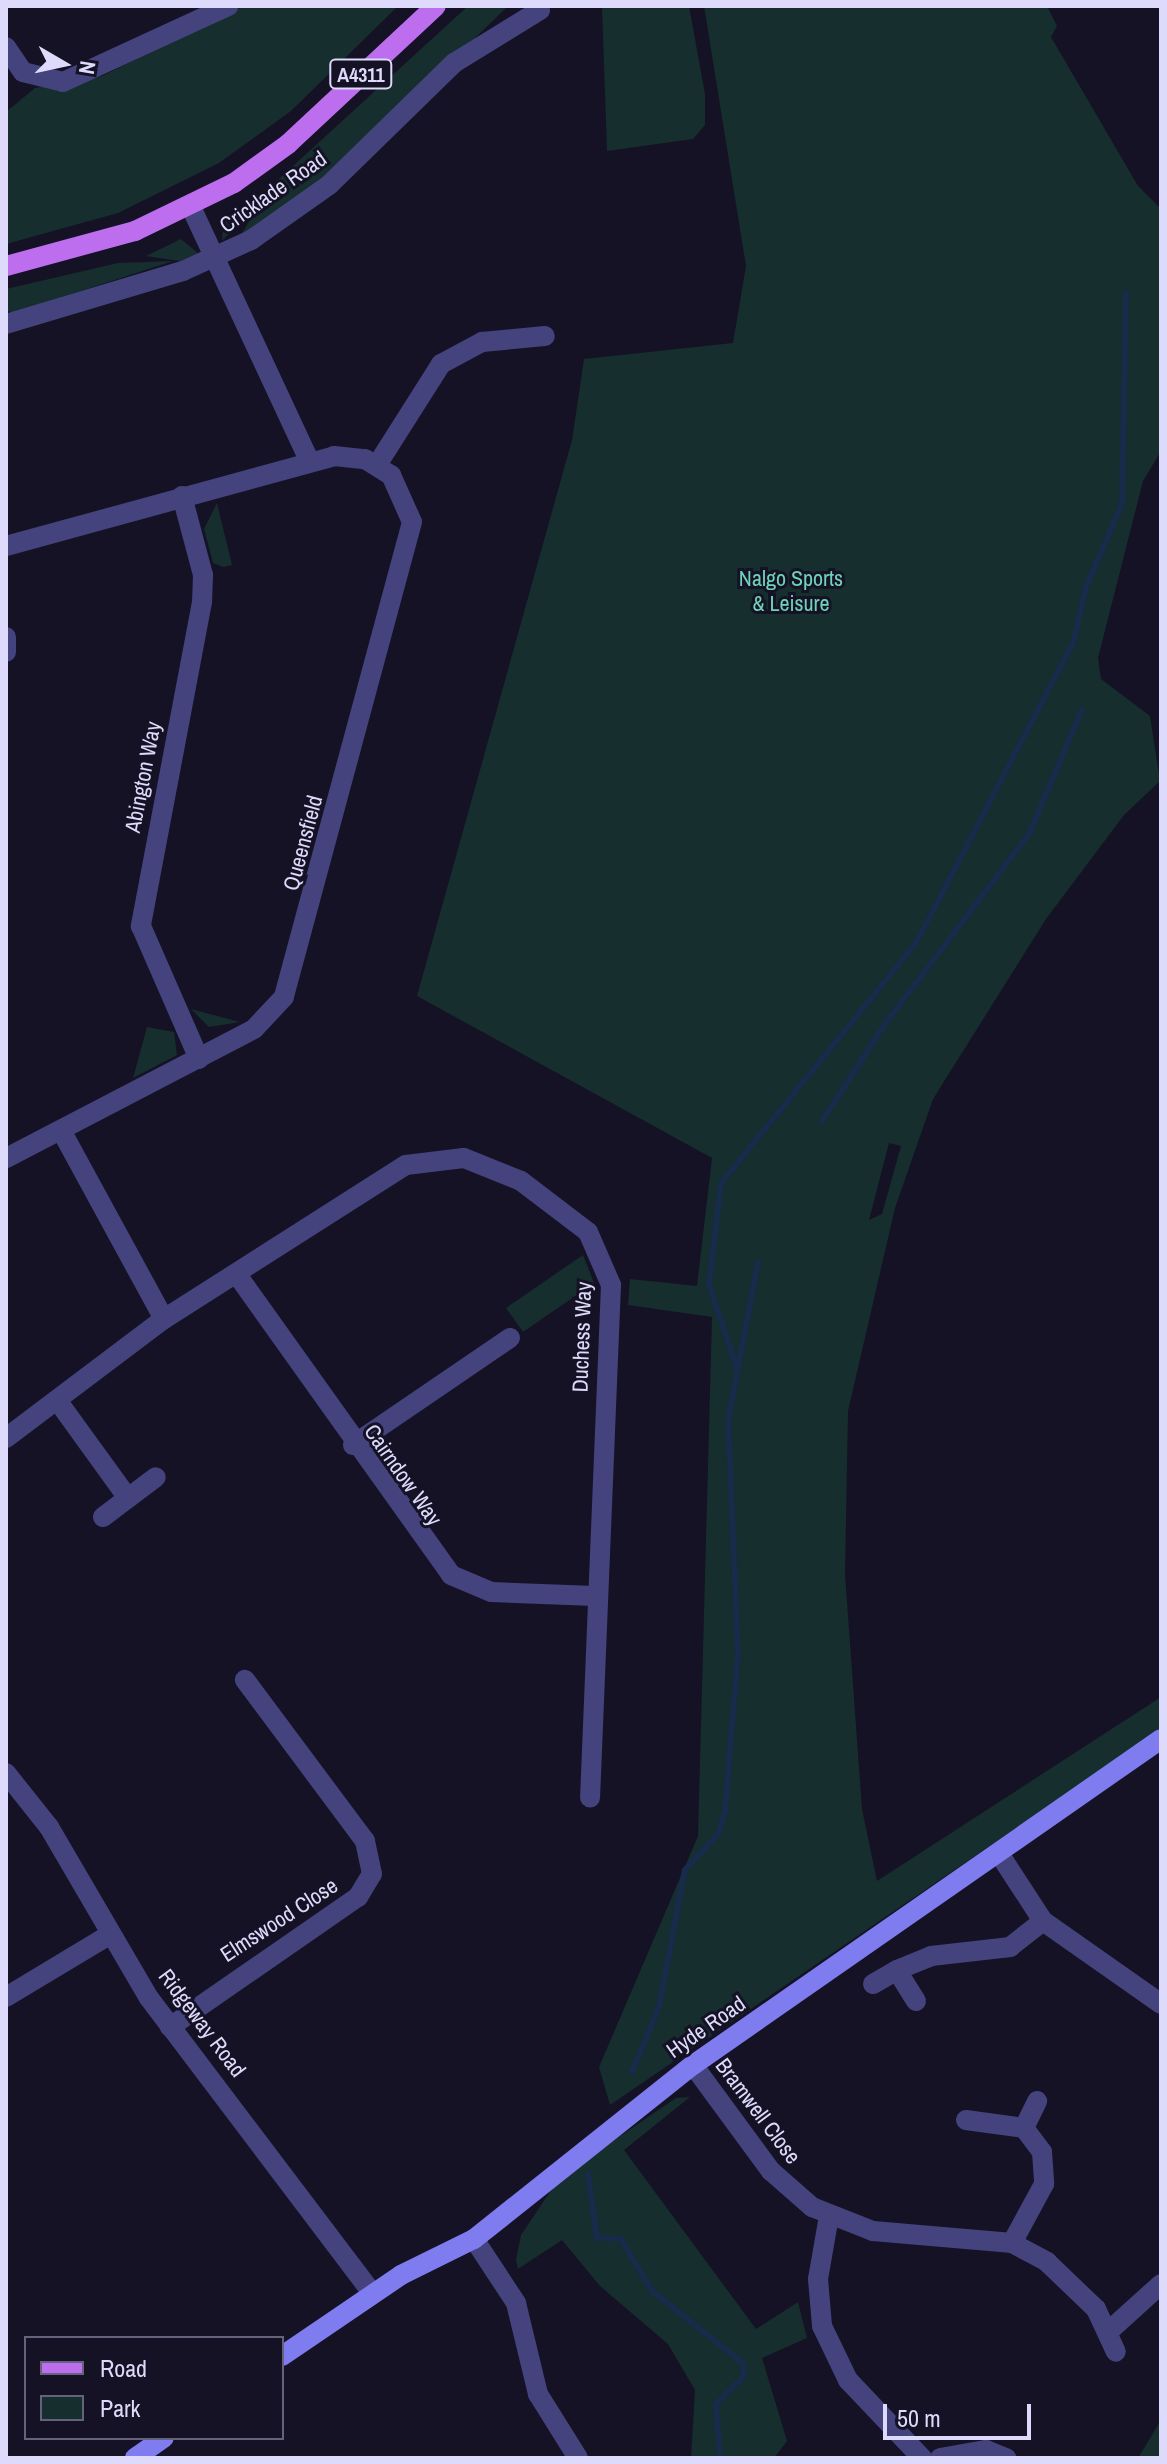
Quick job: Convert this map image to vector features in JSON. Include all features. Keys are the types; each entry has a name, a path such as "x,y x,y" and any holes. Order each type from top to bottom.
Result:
{"main road":[{"name":"Cricklade Road","path":"6,266 112,239 191,207 288,144 436,6"},
{"name":"Hyde Road","path":"284,2355 372,2293 474,2239 693,2065 1000,1855 1161,1739"},
{"path":"135,2458 161,2440"}],"street":[{"path":"6,47 23,72 63,82 228,6"},
{"name":"Cricklade Road","path":"6,324 215,259 329,185 454,63 525,11"},
{"path":"191,207 310,462"},
{"path":"6,546 310,462 351,456 377,465 451,356 505,337 545,336"},
{"name":"Queensfield","path":"6,1158 62,1132 199,1059 268,1018 292,980 409,539 408,499 377,465"},
{"name":"Abington Way","path":"182,496 203,575 202,602 141,926 199,1059"},
{"path":"6,637 6,652"},
{"path":"62,1132 164,1319"},
{"name":"Duchess Way","path":"6,1438 164,1319 238,1276 406,1165 434,1158 486,1164 574,1217 597,1243 611,1285 595,1596 590,1798"},
{"name":"Cairndow Way","path":"238,1276 420,1541 458,1580 507,1594 595,1596"},
{"path":"353,1445 510,1338"},
{"path":"57,1400 128,1498"},
{"path":"103,1517 156,1477"},
{"name":"Elmswood Close","path":"170,2027 358,1897 372,1874 365,1841 245,1680"},
{"name":"Ridgeway Road","path":"6,1773 49,1827 170,2027 372,2293"},
{"path":"1000,1855 1043,1921 1161,2004"},
{"path":"873,1984 931,1956 1010,1947 1043,1921"},
{"path":"6,1997 111,1934"},
{"path":"897,1970 916,2001"},
{"name":"Bramwell Close","path":"693,2065 771,2171 829,2216 873,2231 1012,2243 1059,2272 1109,2331 1116,2352"},
{"path":"1024,2128 1037,2101"},
{"path":"966,2120 1024,2128 1042,2152 1045,2178 1012,2243"},
{"path":"829,2216 818,2279 822,2326 848,2380 922,2458"},
{"path":"474,2239 516,2303 538,2394 578,2458"},
{"path":"1109,2331 1161,2284"},
{"path":"940,2458 986,2450 1006,2458"}],"green space":[{"path":"244,6 398,6 291,111 219,163 118,213 6,244 6,112 35,88 102,76"},
{"path":"468,6 506,8 344,165 239,238 270,187"},
{"path":"602,6 689,6 705,94 705,125 693,139 607,151"},
{"name":"Nalgo Sports & Leisure","path":"704,6 1047,6 1057,26 1051,37 1138,186 1161,209 1161,451 1143,481 1098,658 1101,679 1150,716 1160,781 1124,815 1046,919 933,1099 895,1208 848,1411 845,1574 862,1809 877,1881 1161,1697 1161,1729 610,2105 599,2067 698,1836 712,1317 628,1305 630,1279 697,1286 712,1158 417,996 572,440 584,359 733,343 746,266","holes":["889,1143 901,1146 882,1214 869,1220"]},
{"path":"256,195 256,205 222,241 223,223"},
{"path":"181,239 199,254 186,262 146,256"},
{"path":"173,261 13,313 6,310 6,289 118,263"},
{"path":"217,503 232,565 223,567 213,563 204,529"},
{"path":"191,1009 240,1022 209,1027"},
{"path":"147,1027 174,1032 177,1055 133,1078"},
{"path":"583,1255 594,1283 523,1332 506,1308"},
{"path":"690,2097 624,2150 756,2329 798,2302 807,2338 762,2358 787,2441 774,2458 691,2458 695,2390 668,2344 600,2286 562,2240 518,2269 516,2260 521,2235 560,2177 676,2098"},
{"path":"1161,2420 1161,2458 1138,2458"}],"waterway":[{"path":"737,1368 709,1285 721,1183 916,943 1073,643 1086,587 1122,504 1126,293"},
{"path":"822,1121 887,1021 1029,834 1082,710"},
{"path":"632,2072 659,2007 685,1870 718,1834 725,1811 738,1654 728,1420 758,1263"},
{"path":"588,2174 597,2238 621,2239 652,2291 743,2363 744,2376 716,2404 720,2458"}]}
